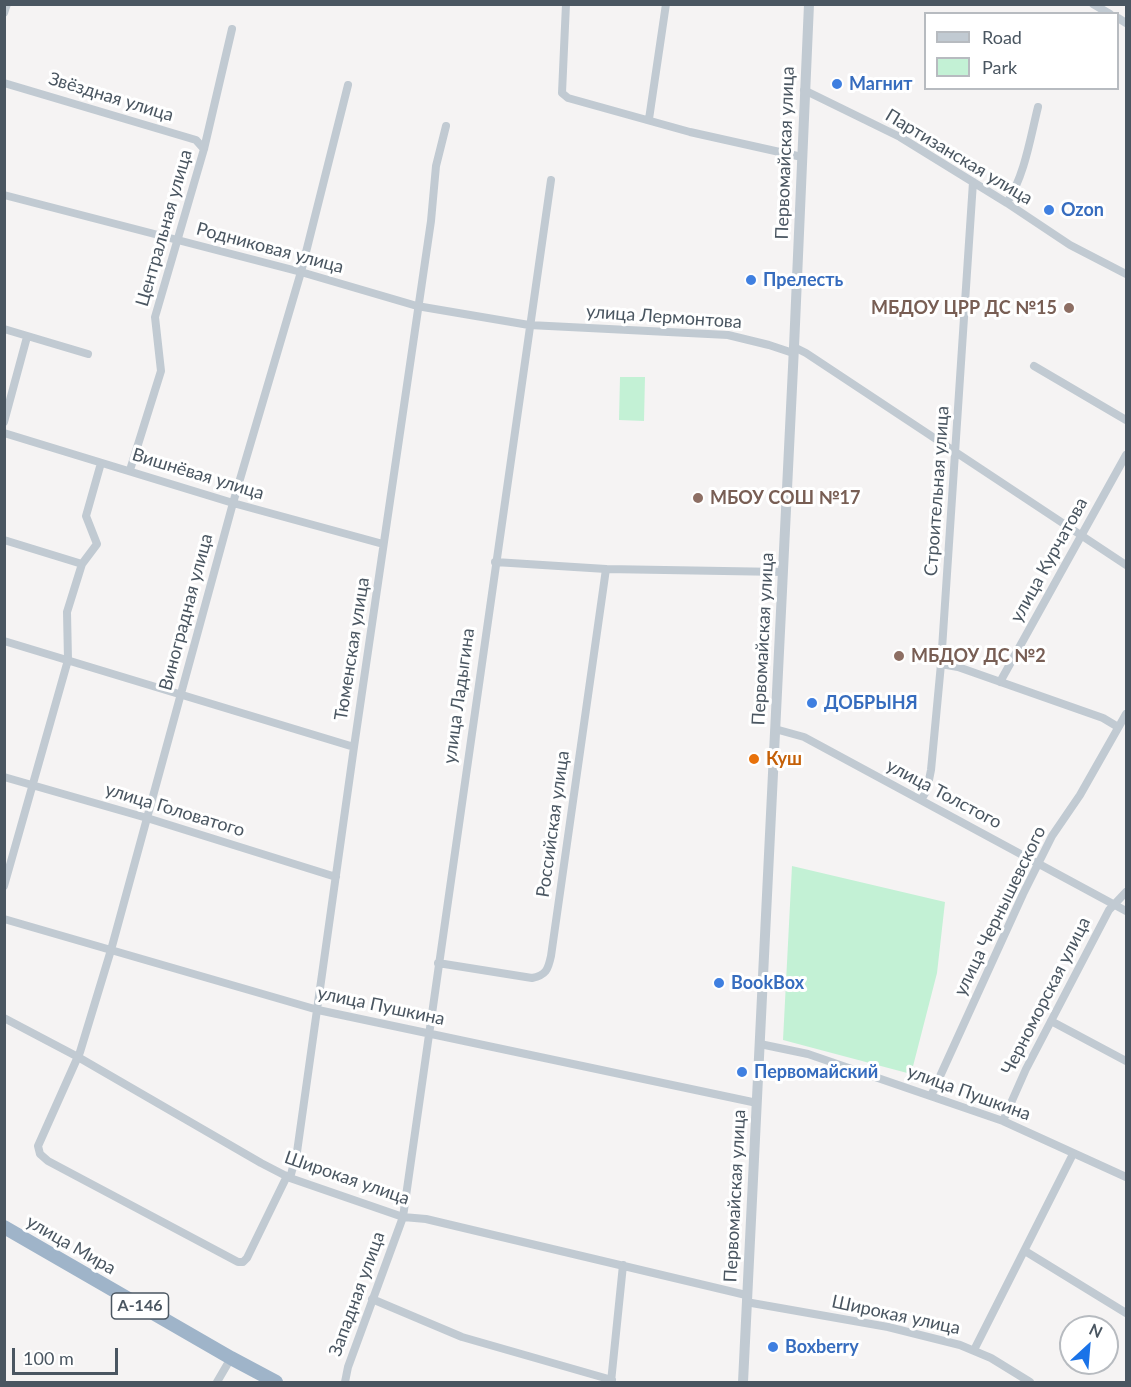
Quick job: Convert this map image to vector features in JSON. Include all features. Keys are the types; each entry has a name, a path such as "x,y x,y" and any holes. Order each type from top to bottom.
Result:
{"highway":[{"name":"улица Мира","path":"4,1227 276,1383"}],"street":[{"path":"4,13 7,4"},
{"path":"566,4 562,93 568,98 690,132 802,157"},
{"path":"649,119 666,4"},
{"name":"Первомайская улица","path":"743,1383 809,4"},
{"path":"1093,4 1107,12"},
{"name":"Центральная улица","path":"130,470 161,371 155,316 204,149 232,29"},
{"name":"Звёздная улица","path":"4,83 196,140 204,149"},
{"name":"Виноградная улица","path":"249,1256 243,1262 235,1261 48,1161 40,1154 39,1142 78,1057 111,950 233,503 301,272 348,85"},
{"name":"Партизанская улица","path":"804,90 900,137 1070,244 1126,274"},
{"path":"1007,203 1015,190 1038,107"},
{"name":"Тюменская улица","path":"249,1256 289,1177 297,1152 431,221 436,166 446,126"},
{"name":"улица Ладыгина","path":"403,1217 551,180"},
{"name":"Строительная улица","path":"921,800 927,790 932,770 941,664 973,182"},
{"name":"Родниковая улица","path":"4,195 301,272 417,306 529,325"},
{"name":"улица Лермонтова","path":"529,325 728,335 806,353 1126,565"},
{"path":"4,329 88,354"},
{"path":"4,422 27,337"},
{"path":"1034,366 1126,420"},
{"name":"Вишнёвая улица","path":"4,433 233,503 383,544"},
{"name":"улица Курчатова","path":"1000,682 1126,455"},
{"path":"4,886 68,660 67,612 82,564 97,544 86,516 101,462"},
{"path":"4,540 82,564"},
{"path":"495,562 606,569 782,572"},
{"name":"Российская улица","path":"438,963 532,978 542,976 548,969 606,569"},
{"path":"4,641 354,747"},
{"path":"941,664 958,667 1103,718 1118,727"},
{"name":"улица Чернышевского","path":"931,1096 1023,894 1053,836 1080,795 1126,714"},
{"name":"улица Толстого","path":"775,729 804,737 1126,911"},
{"name":"улица Головатого","path":"4,777 147,818 336,877"},
{"name":"Черноморская улица","path":"1003,1121 1026,1069 1109,910 1126,892"},
{"name":"улица Пушкина","path":"4,919 318,1010 757,1103"},
{"name":"Широкая улица","path":"4,1018 78,1057 289,1177 403,1217 426,1219 623,1265 746,1298 888,1327 960,1345 974,1350 1030,1383"},
{"path":"1051,1021 1126,1061"},
{"name":"улица Пушкина","path":"760,1044 808,1054 1003,1121 1126,1177"},
{"path":"974,1350 1073,1154"},
{"name":"Западная улица","path":"345,1383 348,1367 403,1217"},
{"path":"1025,1251 1126,1313"},
{"path":"372,1299 462,1337 611,1381 623,1265"},
{"path":"217,1383 231,1358"}],"green space":[{"path":"620,377 645,377 644,421 619,420"},
{"path":"792,866 945,902 937,973 911,1074 783,1040"}],"place":[{"name":"Магнит","path":"837,84"},
{"name":"Ozon","path":"1049,210"},
{"name":"Прелесть","path":"751,280"},
{"name":"МБДОУ ЦРР ДС №15","path":"1069,308"},
{"name":"МБОУ СОШ №17","path":"698,498"},
{"name":"МБДОУ ДС №2","path":"899,656"},
{"name":"ДОБРЫНЯ","path":"812,703"},
{"name":"Куш","path":"754,759"},
{"name":"BookBox","path":"719,983"},
{"name":"Первомайский","path":"742,1072"},
{"name":"Boxberry","path":"773,1347"}]}
